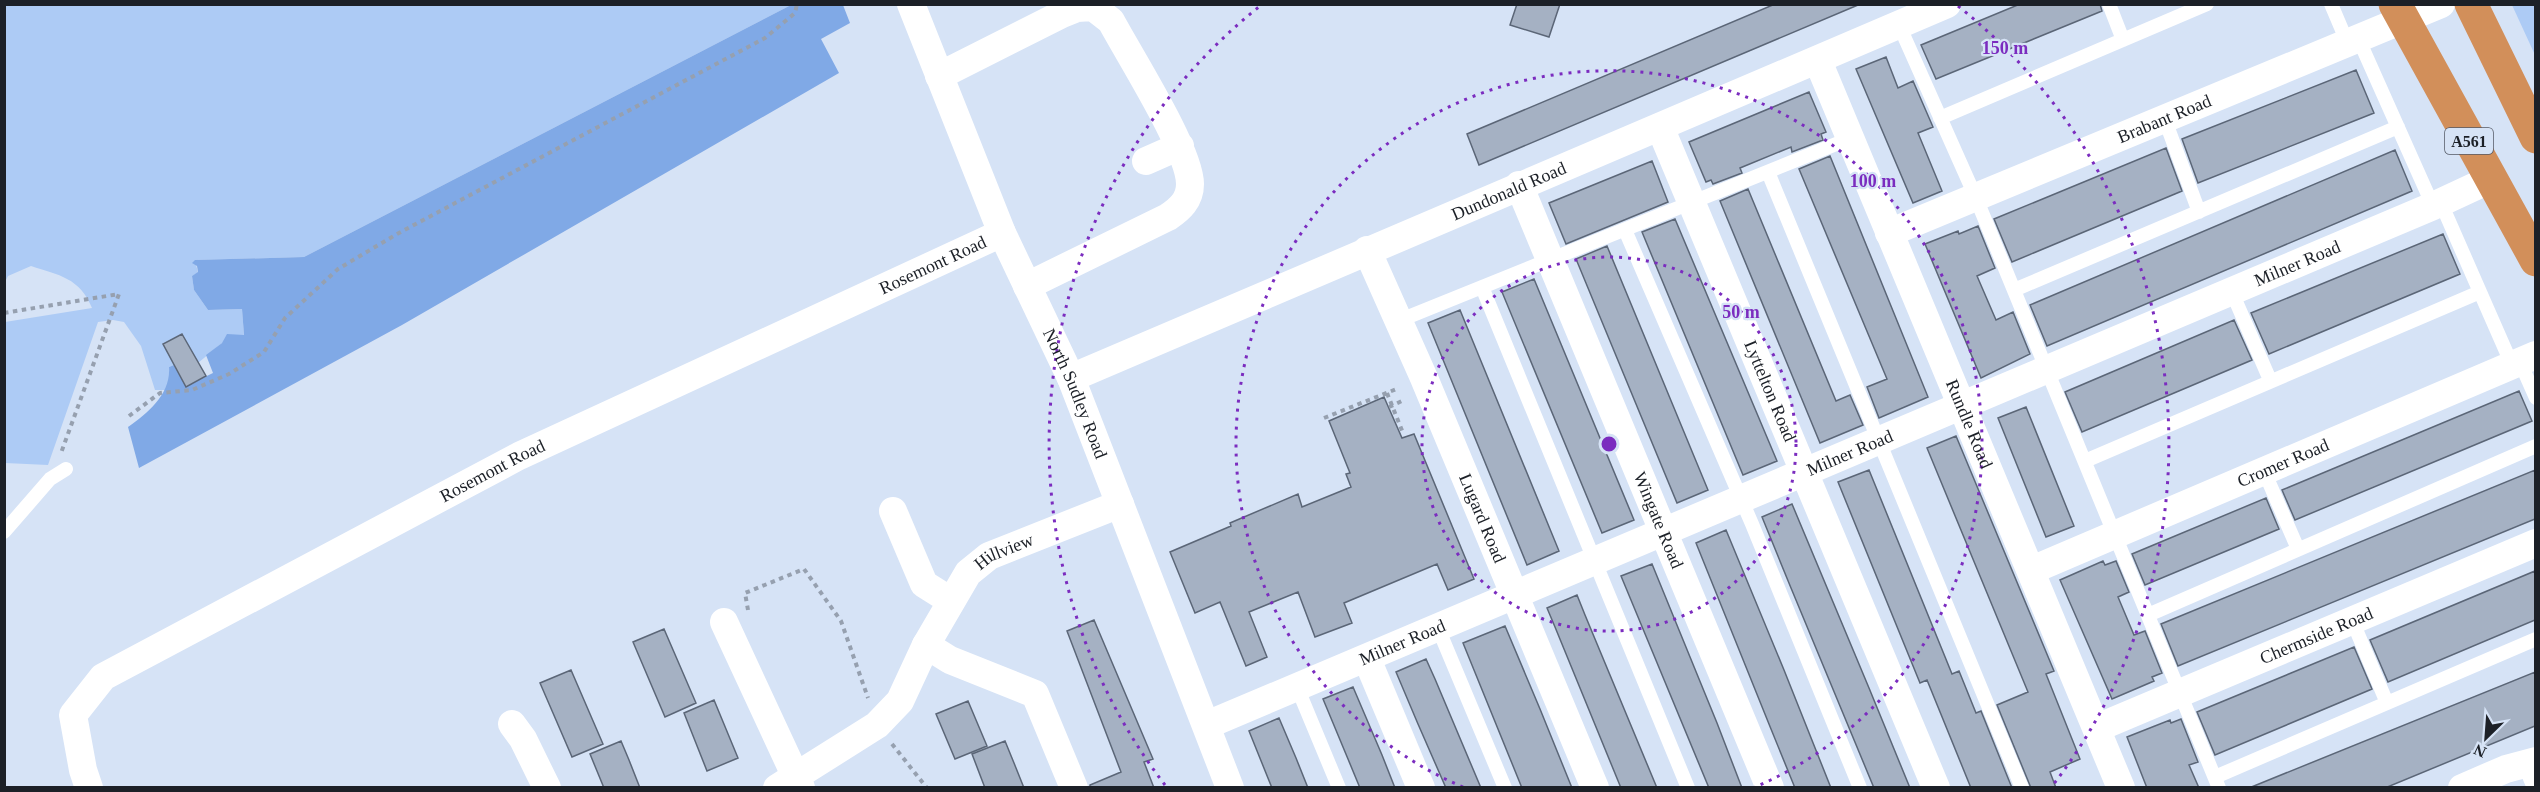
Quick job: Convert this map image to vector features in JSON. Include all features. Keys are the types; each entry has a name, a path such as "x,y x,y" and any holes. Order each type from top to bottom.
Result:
{"highway":[{"path":"2471,4 2535,137"},
{"name":"A561","path":"2399,13 2535,260"}],"street":[{"name":"North Sudley Road","path":"911,4 1002,234 1071,378 1230,788"},
{"name":"Brabant Road","path":"1889,234 2353,42 2399,13 2441,4"},
{"path":"939,76 1062,14 1093,7 1111,21 1180,146 1190,183 1188,197 1181,208 1168,218 1027,286"},
{"name":"Dundonald Road","path":"1071,378 1519,185 1818,61 1934,7"},
{"name":"Rundle Road","path":"1818,61 1889,234 1963,404 2121,788"},
{"name":"Lyttelton Road","path":"1660,127 1936,788"},
{"path":"1146,161 1180,146"},
{"name":"Milner Road","path":"1207,725 1741,501 1963,404 2437,205 2491,180"},
{"name":"Wingate Road","path":"1519,185 1770,788"},
{"name":"Rosemont Road","path":"89,788 83,770 73,715 104,677 519,456 1002,234"},
{"name":"Lugard Road","path":"1367,250 1595,788"},
{"name":"Cromer Road","path":"2032,570 2522,360"},
{"name":"Hillview","path":"792,784 877,725 900,700 926,645 968,573 989,556 1120,504"},
{"path":"892,511 924,584 951,601"},
{"name":"Chermside Road","path":"2097,728 2535,543"},
{"path":"724,622 792,784"},
{"path":"926,645 950,660 1035,694 1074,788"},
{"path":"1367,659 1421,788"},
{"path":"512,724 523,739 547,788"},
{"path":"2462,788 2531,771"}],"lane":[{"path":"2109,4 2123,40"},
{"path":"1940,118 2207,4"},
{"path":"2331,4 2398,127 2480,292 2522,360 2535,398"},
{"path":"1899,25 1976,198 2217,782 2387,703 2535,639"},
{"path":"2165,120 2199,212"},
{"path":"2014,290 2398,127"},
{"path":"1398,321 1851,138"},
{"path":"1768,172 2022,788"},
{"path":"1625,230 1860,788"},
{"path":"1482,287 1688,788"},
{"path":"2231,290 2270,380"},
{"path":"2085,461 2480,292"},
{"path":"2148,615 2535,446"},
{"path":"4,532 50,479 66,469"},
{"path":"2264,471 2298,549"},
{"path":"2352,620 2387,703"},
{"path":"1438,628 1505,788"},
{"path":"1297,687 1339,788"}],"path":[{"path":"129,416 160,393 192,390 230,374 264,352 285,318 338,269 397,234 765,38 795,13 797,4"},
{"path":"4,313 119,294 60,457 66,469"},
{"path":"1324,418 1404,386"},
{"path":"1390,406 1404,400 1399,388"},
{"path":"1387,393 1390,406 1403,433"},
{"path":"724,622 748,611 745,593 804,568 841,621 877,725 927,788"}],"shaded area":[{"path":"5,5 791,5 304,257 195,260 198,273 192,276 194,290 208,310 242,309 244,336 222,343 198,363 164,345 174,365 169,367 169,384 165,390 155,390 141,346 124,322 113,320 98,322 48,465 5,463 5,322 92,308 81,290 68,279 31,266 8,276 5,282"},
{"path":"791,5 843,5 850,23 821,39 839,73 402,325 139,468 128,427 157,402 166,386 169,367 174,365 186,386 213,373 206,355 222,343 227,334 244,335 242,309 208,310 194,290 192,276 198,272 197,266 192,263 195,260 304,257"},
{"path":"2512,5 2535,5 2535,55"}],"building":[{"path":"1517,4 1560,4 1549,37 1510,25"},
{"path":"1775,4 1858,5 1479,165 1467,134"},
{"path":"2020,4 2100,4 2102,11 1936,79 1921,45"},
{"path":"1886,57 1898,88 1913,81 1933,127 1918,133 1942,191 1913,203 1856,69"},
{"path":"2356,70 2374,113 2198,183 2182,139"},
{"path":"1809,92 1826,132 1821,134 1823,140 1792,152 1791,147 1740,168 1742,173 1713,184 1711,180 1706,182 1689,142"},
{"path":"2166,148 2182,191 2012,262 1994,219"},
{"path":"2395,150 2412,191 2047,346 2030,305"},
{"path":"1830,156 1928,397 1879,418 1867,387 1887,379 1799,169"},
{"path":"1652,161 1668,202 1566,244 1549,203"},
{"path":"1748,189 1836,401 1850,395 1863,425 1820,443 1720,201"},
{"path":"1675,219 1777,461 1743,475 1642,232"},
{"path":"1978,226 1995,268 1977,276 1996,320 2013,312 2030,354 1981,378 1925,244"},
{"path":"2443,234 2460,274 2269,354 2251,313"},
{"path":"1607,246 1708,490 1677,503 1576,259"},
{"path":"1534,279 1634,520 1602,533 1502,292"},
{"path":"1460,310 1559,551 1527,565 1428,323"},
{"path":"2234,320 2252,360 2082,432 2065,392"},
{"path":"182,334 206,376 186,387 163,344"},
{"path":"2519,391 2532,421 2295,520 2282,490"},
{"path":"1384,397 1402,438 1414,434 1474,579 1448,590 1437,564 1344,603 1352,623 1315,637 1298,592 1249,612 1267,657 1246,666 1220,602 1195,613 1170,552 1298,494 1302,507 1351,487 1346,474 1350,473 1329,421"},
{"path":"2026,407 2074,526 2046,537 1998,418"},
{"path":"1956,436 2054,671 2046,674 2080,759 2050,772 2056,788 2031,788 1997,705 2028,692 1927,448"},
{"path":"1869,470 1952,674 1959,671 1976,713 1981,711 2012,788 1971,788 1927,680 1920,683 1838,482"},
{"path":"2535,470 2535,519 2178,666 2161,624"},
{"path":"2266,498 2279,529 2145,585 2132,554"},
{"path":"1792,504 1910,788 1874,788 1762,517"},
{"path":"1726,530 1831,788 1795,788 1696,543"},
{"path":"2103,561 2105,565 2116,561 2129,592 2118,597 2134,635 2145,631 2162,673 2152,677 2154,681 2112,699 2060,580"},
{"path":"1652,564 1742,788 1709,788 1621,576"},
{"path":"2535,571 2535,620 2388,682 2370,640"},
{"path":"1577,595 1657,788 1621,788 1547,608"},
{"path":"1094,620 1153,759 1144,762 1154,788 1090,788 1090,785 1121,772 1067,631"},
{"path":"1505,626 1572,788 1522,788 1463,643"},
{"path":"664,629 696,703 665,717 633,642"},
{"path":"2354,647 2372,689 2215,755 2197,712"},
{"path":"1426,659 1481,788 1446,788 1418,724 1396,672"},
{"path":"571,670 603,744 572,757 540,683"},
{"path":"2535,672 2535,726 2385,788 2249,788"},
{"path":"1353,687 1395,788 1360,788 1323,699"},
{"path":"714,700 738,758 707,771 684,713"},
{"path":"968,701 987,746 955,759 936,714"},
{"path":"1279,718 1308,788 1272,788 1249,731"},
{"path":"2181,719 2198,762 2189,765 2199,788 2147,788 2127,737 2170,720 2171,723"},
{"path":"621,741 640,788 604,788 590,754"},
{"path":"1005,741 1024,788 985,788 972,754"}]}
